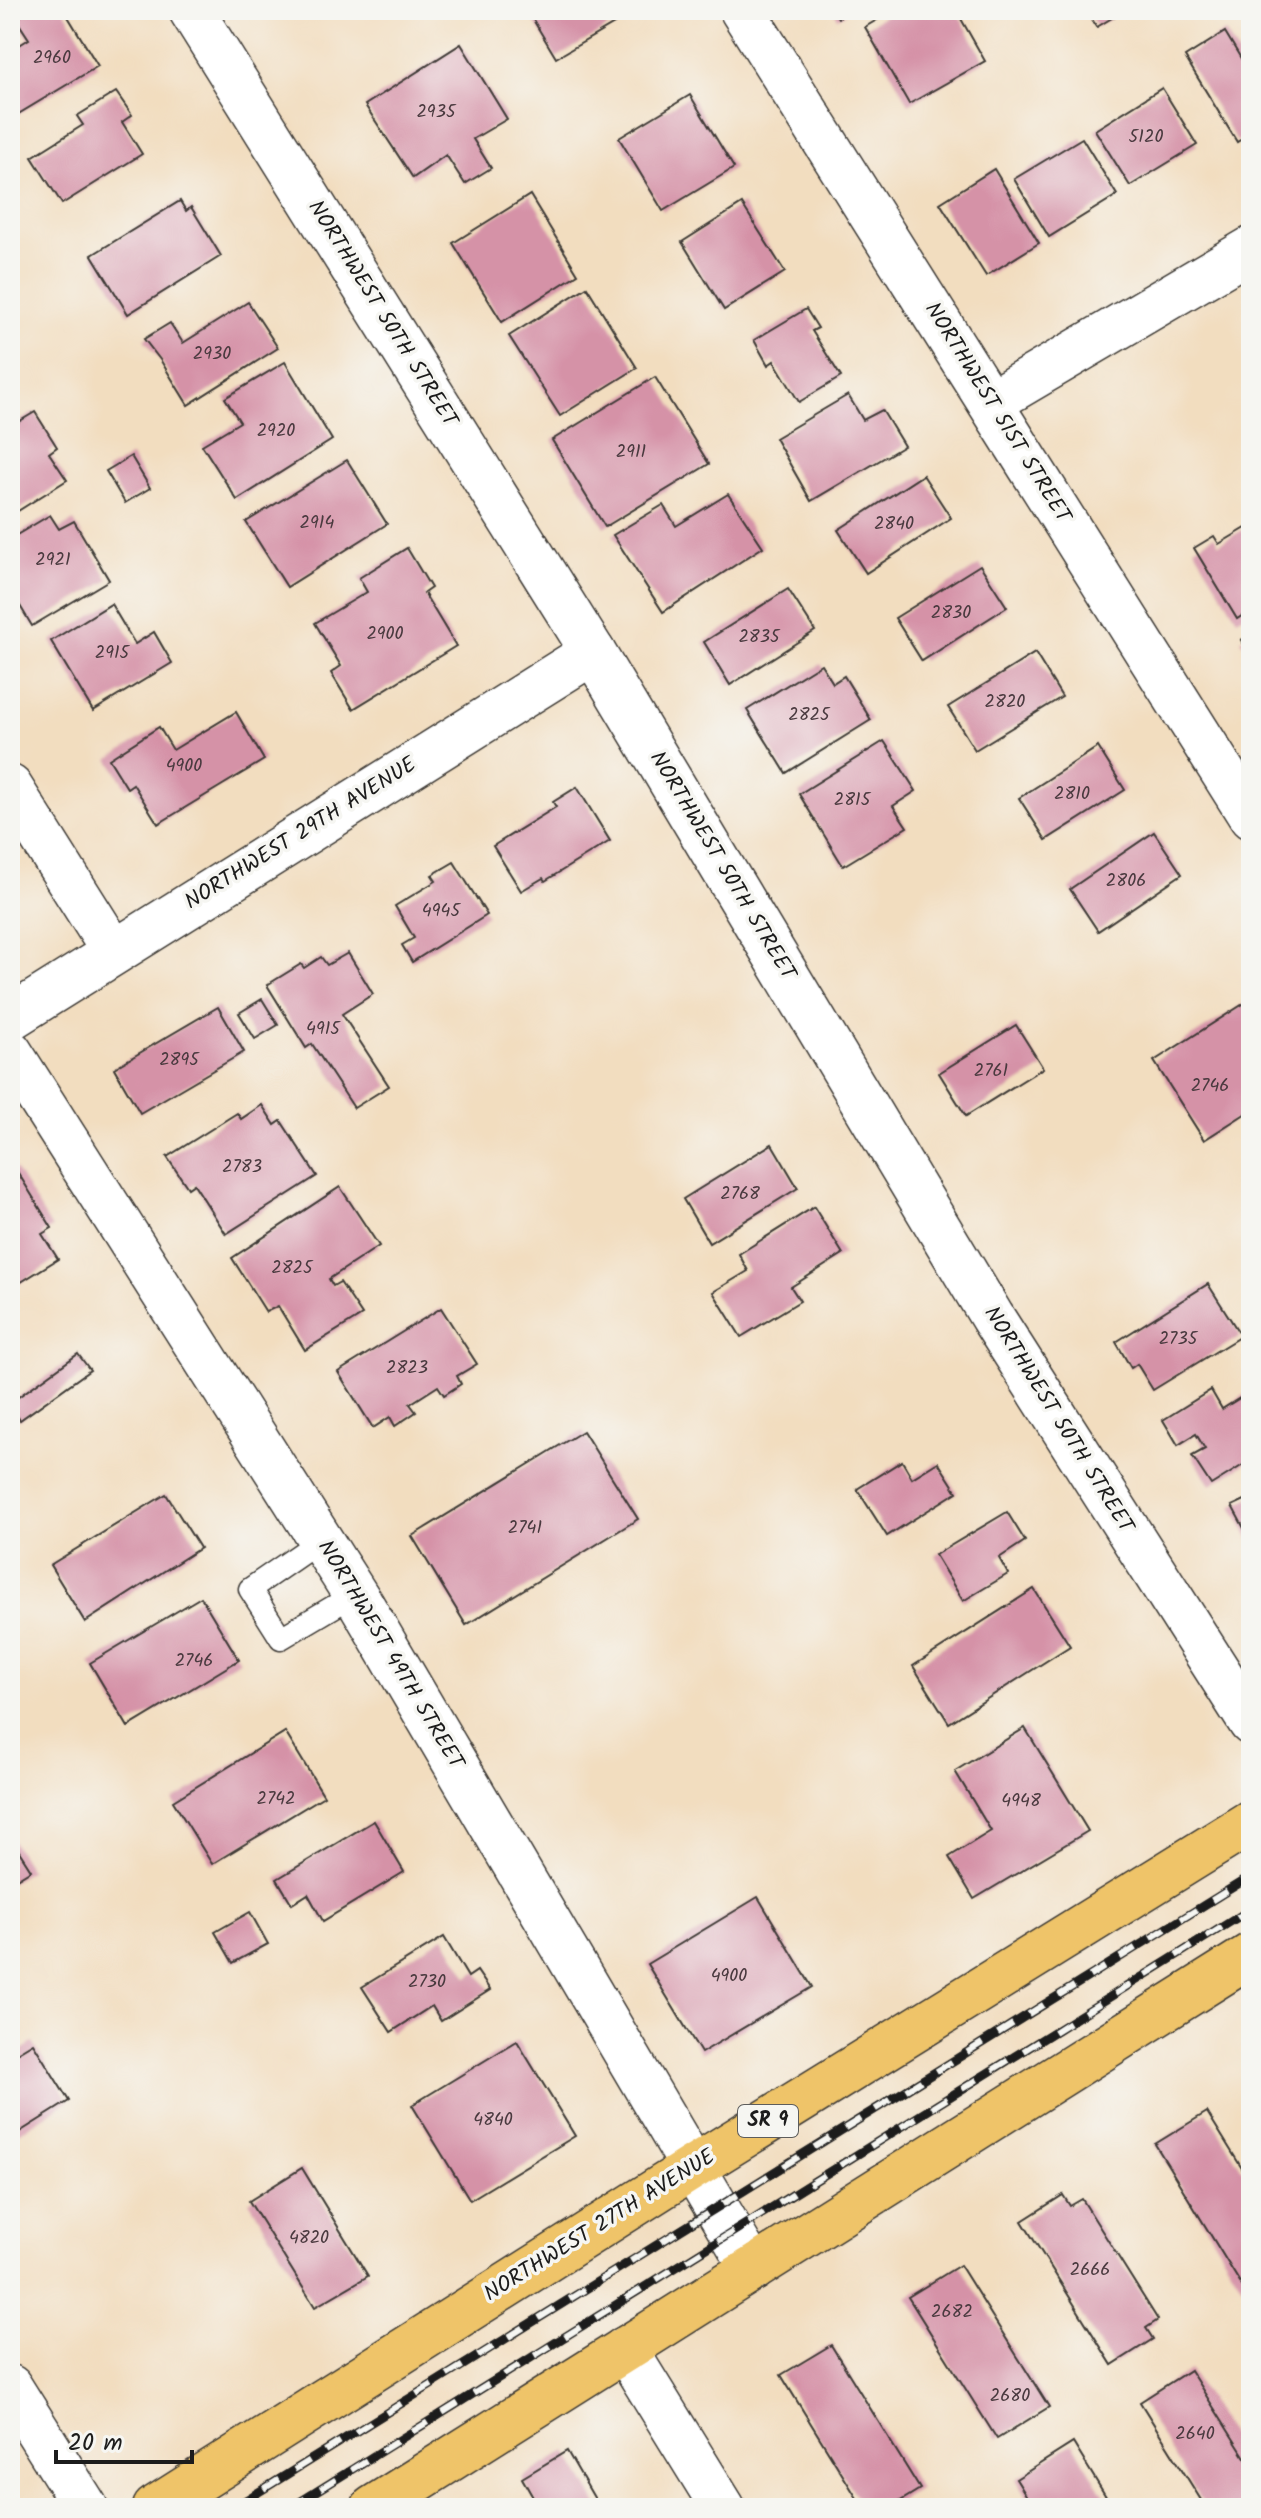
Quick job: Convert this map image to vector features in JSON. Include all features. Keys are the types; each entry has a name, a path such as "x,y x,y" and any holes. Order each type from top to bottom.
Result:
{"main road":[{"name":"NORTHWEST 27TH AVENUE","path":"155,2508 692,2168 1251,1822"},
{"path":"373,2508 1251,1955"}],"street":[{"name":"NORTHWEST 50TH STREET","path":"191,10 593,652 992,1317 1245,1700"},
{"name":"NORTHWEST 51ST STREET","path":"742,10 1251,817"},
{"path":"991,402 1251,249"},
{"name":"NORTHWEST 29TH AVENUE","path":"10,1018 593,652"},
{"path":"10,787 114,952"},
{"name":"NORTHWEST 49TH STREET","path":"10,1052 355,1594 753,2269"},
{"path":"625,2349 723,2508"},
{"path":"10,2387 86,2508"}],"lane":[{"path":"321,1540 250,1589 281,1638 355,1594"}],"building":[{"path":"30,10 64,10 98,66 10,119 10,51 29,39 16,19"},
{"path":"535,10 629,10 631,14 556,58 529,13"},
{"path":"833,10 851,10 838,18"},
{"path":"894,10 956,10 985,61 909,104 865,27"},
{"path":"1086,10 1125,10 1097,27"},
{"path":"1225,32 1251,75 1251,133 1237,142 1185,57"},
{"path":"461,44 507,119 473,139 491,168 465,184 446,155 413,178 365,105"},
{"path":"1162,88 1197,145 1130,186 1095,130"},
{"path":"116,92 132,115 122,122 142,154 62,204 32,157 83,125 77,116"},
{"path":"690,95 734,168 663,211 619,138"},
{"path":"1082,138 1117,195 1049,237 1014,179"},
{"path":"994,169 1039,243 986,276 940,203"},
{"path":"530,195 578,274 502,322 453,243"},
{"path":"180,201 186,211 191,207 221,256 128,314 92,255"},
{"path":"742,204 785,272 724,310 682,242"},
{"path":"587,287 637,368 560,416 509,336"},
{"path":"248,302 278,348 188,405 144,339 170,323 183,343"},
{"path":"806,309 818,328 812,331 841,377 799,402 774,361 768,365 754,340"},
{"path":"285,362 332,440 237,500 202,445 240,422 225,398"},
{"path":"655,377 709,464 605,527 552,440"},
{"path":"848,395 863,420 882,410 904,446 811,501 775,438"},
{"path":"35,412 57,447 49,453 67,480 10,516 10,427"},
{"path":"131,456 150,488 125,503 106,471"},
{"path":"347,460 387,524 287,587 246,522"},
{"path":"923,475 951,518 866,573 838,530"},
{"path":"728,494 763,547 663,612 613,535 663,505 676,526"},
{"path":"50,515 59,529 74,521 109,580 32,626 10,589 10,539"},
{"path":"1251,525 1251,610 1237,619 1194,548 1214,536 1219,544"},
{"path":"407,548 431,588 424,593 456,646 353,709 331,673 341,666 315,623 367,592 359,578"},
{"path":"980,565 1007,607 922,661 895,618"},
{"path":"788,589 815,631 730,685 704,642"},
{"path":"111,604 135,644 154,632 172,663 93,711 51,641"},
{"path":"1251,634 1251,656 1241,640"},
{"path":"1035,653 1062,697 975,750 948,707"},
{"path":"821,664 833,683 844,676 871,720 786,773 747,710"},
{"path":"236,712 264,760 158,824 133,784 127,788 109,759 159,727 173,750"},
{"path":"884,741 916,791 893,806 907,827 843,866 799,794"},
{"path":"1098,747 1125,790 1046,840 1019,798"},
{"path":"577,787 610,841 545,881 543,878 521,891 493,846 556,807 553,802"},
{"path":"1154,832 1182,874 1098,931 1070,889"},
{"path":"454,862 487,915 412,962 402,945 414,938 395,906 436,881 432,875"},
{"path":"348,953 373,994 342,1014 389,1086 354,1108 312,1044 306,1048 267,985 301,964 304,968 321,957 327,965"},
{"path":"262,999 278,1025 255,1039 239,1013"},
{"path":"1251,999 1251,1110 1204,1140 1154,1061"},
{"path":"218,1007 244,1052 140,1113 114,1068"},
{"path":"1016,1025 1043,1068 966,1116 939,1073"},
{"path":"262,1105 275,1125 281,1121 317,1176 226,1234 194,1184 188,1188 167,1157 237,1113 241,1119"},
{"path":"772,1144 798,1188 709,1243 683,1199"},
{"path":"15,1168 52,1228 42,1234 58,1259 10,1289 10,1171"},
{"path":"340,1187 379,1246 329,1279 333,1286 340,1282 362,1315 305,1350 278,1306 266,1312 232,1258"},
{"path":"814,1207 843,1254 791,1287 800,1301 741,1337 713,1292 748,1271 739,1254"},
{"path":"1208,1284 1241,1336 1153,1390 1137,1364 1131,1368 1116,1342"},
{"path":"441,1308 477,1364 457,1376 461,1384 444,1395 438,1386 410,1404 416,1412 395,1426 390,1417 373,1428 338,1372"},
{"path":"78,1354 90,1370 20,1420 10,1403"},
{"path":"1211,1390 1222,1409 1251,1391 1251,1460 1211,1485 1192,1456 1205,1449 1196,1434 1178,1445 1163,1420"},
{"path":"583,1431 638,1519 466,1625 412,1536"},
{"path":"902,1461 912,1478 938,1462 957,1492 887,1536 857,1489"},
{"path":"166,1494 200,1548 85,1622 50,1565"},
{"path":"1251,1497 1251,1541 1232,1506"},
{"path":"1007,1512 1025,1541 999,1558 1008,1574 963,1601 935,1555"},
{"path":"1034,1589 1070,1646 949,1723 913,1666"},
{"path":"201,1597 239,1660 128,1727 90,1663"},
{"path":"1025,1728 1088,1831 974,1899 949,1857 991,1831 955,1771"},
{"path":"285,1732 324,1796 212,1864 173,1801"},
{"path":"374,1821 404,1872 323,1921 308,1894 292,1904 277,1879"},
{"path":"10,1837 31,1870 10,1883"},
{"path":"758,1897 812,1987 701,2053 647,1964"},
{"path":"250,1912 268,1944 233,1963 215,1932"},
{"path":"444,1937 468,1977 477,1971 490,1990 441,2021 432,2006 391,2032 362,1987"},
{"path":"517,2041 575,2136 470,2200 412,2105"},
{"path":"33,2043 69,2101 10,2138 10,2057"},
{"path":"1207,2112 1251,2183 1251,2280 1242,2286 1155,2144"},
{"path":"302,2168 368,2276 315,2307 249,2201"},
{"path":"1063,2195 1070,2206 1082,2199 1158,2320 1146,2328 1153,2339 1112,2365 1022,2221"},
{"path":"960,2265 1049,2407 997,2439 908,2297"},
{"path":"831,2345 920,2489 889,2508 863,2508 781,2375"},
{"path":"1190,2370 1251,2467 1251,2508 1206,2508 1140,2402"},
{"path":"1073,2443 1113,2508 1034,2508 1016,2479"},
{"path":"567,2451 600,2508 539,2508 522,2478"}],"railway":[{"path":"233,2508 1251,1876"},
{"path":"290,2508 1251,1909"}]}
